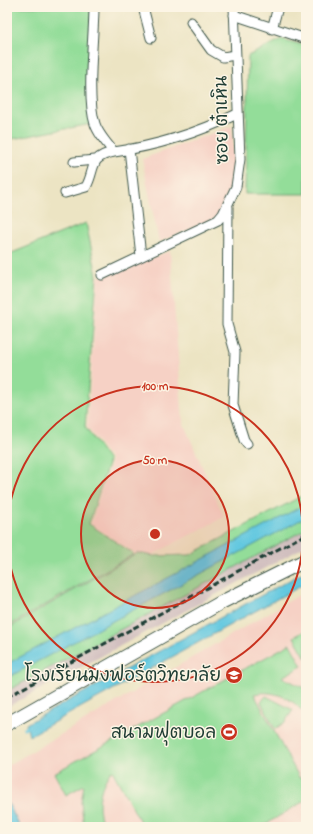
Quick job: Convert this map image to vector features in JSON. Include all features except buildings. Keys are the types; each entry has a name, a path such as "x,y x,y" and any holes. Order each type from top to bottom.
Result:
{"main road":[{"path":"7,724 222,602 306,560"}],"street":[{"path":"94,7 91,94 95,124 108,146 114,152"},
{"path":"143,7 151,38"},
{"path":"272,29 278,7"},
{"path":"234,11 272,29 306,39"},
{"name":"ซอย ต๋าเหิน","path":"102,275 218,220 228,205 236,188 240,159 234,11"},
{"path":"191,22 211,50 222,57 235,55"},
{"path":"74,162 95,160 103,154 129,149 212,127 237,114"},
{"path":"129,149 141,256"},
{"path":"65,193 86,188 95,160"},
{"path":"228,205 227,324 235,352 233,405 244,440 247,444"}],"shaded area":[{"path":"232,126 235,172 219,217 159,242 142,159"},
{"path":"170,251 183,422 224,517 144,559 91,524 111,460 87,427 98,277"},
{"path":"306,522 306,546 7,707 7,686"},
{"name":"โรงเรียนมงฟอร์ตวิทยาลัย","path":"306,591 306,827 7,827 7,766"}],"green space":[{"path":"11,7 91,7 91,124 7,140 7,21 11,13"},
{"path":"282,39 306,46 306,194 245,194 248,56"},
{"path":"86,223 97,276 85,427 109,461 89,524 134,554 7,627 7,255"},
{"path":"306,481 306,529 7,691 7,629 138,553 154,556 190,555 302,496"},
{"path":"306,630 306,658 294,637"},
{"path":"290,644 302,666 282,677 306,689 306,716 290,700 276,694 254,694 300,779 306,772 306,800 261,827 143,827 112,770 104,783 100,797 99,805 101,820 104,827 84,827 81,803 84,785 66,795 54,773"},
{"path":"266,696 293,710 285,722 275,729 261,702"}],"water":[{"path":"306,504 306,517 7,678 7,664"},
{"path":"306,571 306,583 29,736 26,724"},
{"path":"7,801 20,827 7,827"}],"waterway":[{"path":"24,729 29,726"}],"railway":[{"path":"7,697 306,534"}],"place":[{"name":"โรงเรียนมงฟอร์ตวิทยาลัย","path":"234,675"},
{"name":"สนามฟุตบอล","path":"229,732"}]}
